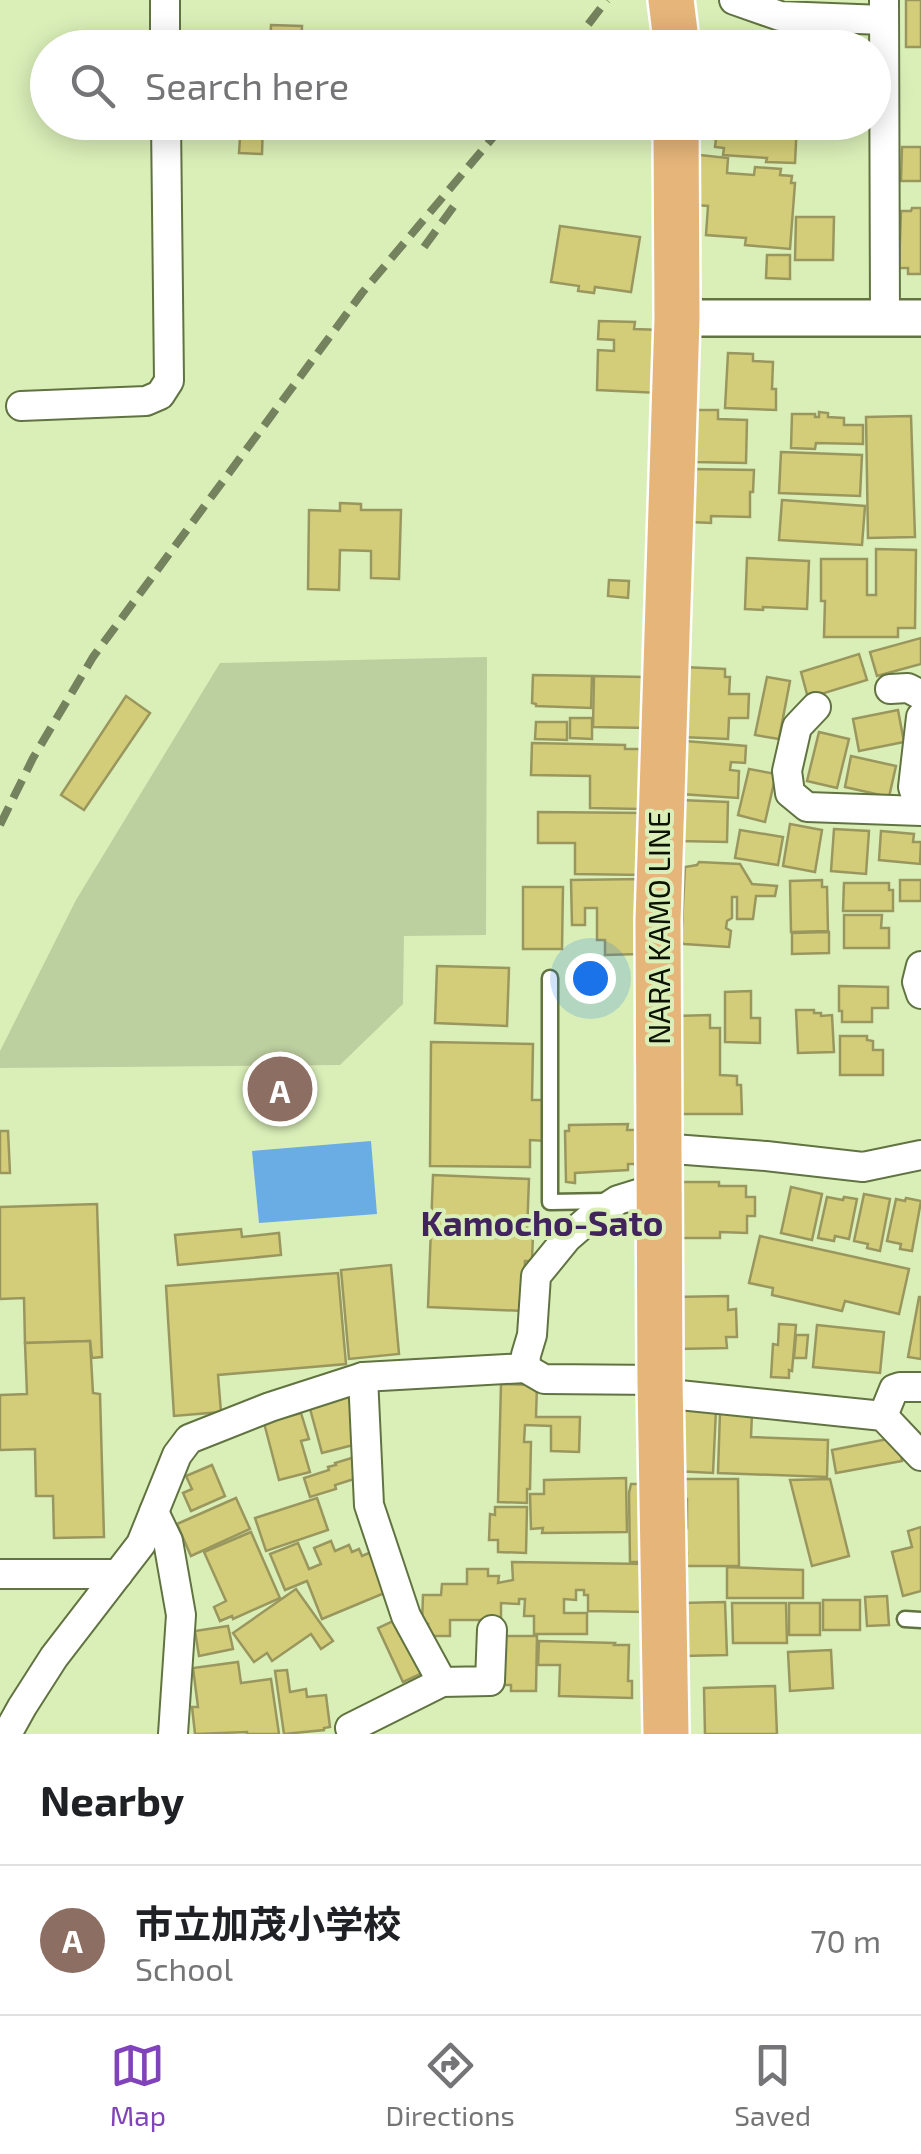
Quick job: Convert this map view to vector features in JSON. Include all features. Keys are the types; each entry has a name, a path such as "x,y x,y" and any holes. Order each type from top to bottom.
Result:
{"main road":[{"path":"671,0 675,30"},
{"name":"NARA KAMO LINE","path":"666,1734 658,903 677,318 676,140"}],"street":[{"path":"165,0 166,30"},
{"path":"734,0 780,16 883,10"},
{"path":"21,406 146,401 160,394 169,381 166,140"},
{"path":"884,140 885,318"},
{"path":"677,318 921,318"},
{"path":"890,690 908,688 921,694"},
{"path":"816,707 797,727 787,771 790,793 806,808 920,810 913,787 921,716"},
{"path":"921,966 917,982 921,994"},
{"path":"525,1368 532,1335 536,1276 589,1218 660,1168 766,1156 863,1167 921,1155"},
{"path":"8,1734 54,1657 141,1544 177,1454 189,1439 270,1406 363,1377 525,1368 544,1379 660,1387 882,1416 921,1456"},
{"path":"363,1377 369,1505 406,1616 442,1682"},
{"path":"882,1416 894,1389 921,1387"},
{"path":"154,1512 168,1542 180,1615 173,1734"},
{"path":"0,1574 118,1574"},
{"path":"350,1728 442,1682 490,1681 492,1630"}],"lane":[{"path":"550,978 550,1202 618,1200"},
{"path":"904,1619 921,1620"}],"green space":[{"path":"487,657 486,935 404,936 403,1004 340,1065 0,1068 0,1051 76,900 220,663"}],"water":[{"path":"371,1141 377,1214 259,1223 252,1151"}],"building":[{"path":"906,0 921,0 921,47 906,47"},
{"path":"271,25 302,26 302,30 271,30"},
{"path":"240,140 262,140 262,154 239,153"},
{"path":"716,140 796,140 795,163 723,155 724,148 715,147"},
{"path":"902,147 921,147 921,181 901,181"},
{"path":"700,155 728,158 727,173 754,175 755,167 781,169 780,175 792,176 791,183 795,183 790,249 745,245 746,238 706,235 708,206 696,205"},
{"path":"921,208 921,274 908,274 908,268 899,268 901,211"},
{"path":"796,217 834,217 833,260 795,260"},
{"path":"560,226 640,237 631,292 595,287 594,293 578,291 579,286 551,282"},
{"path":"767,255 790,255 790,279 766,278"},
{"path":"599,321 635,322 634,329 662,330 659,393 597,390 598,350 614,351 614,340 598,339"},
{"path":"728,353 753,354 753,361 773,362 776,410 725,408"},
{"path":"696,410 718,410 718,419 747,420 746,463 695,462"},
{"path":"819,412 844,418 844,425 863,425 863,444 816,443 815,449 791,448 792,414 819,417"},
{"path":"911,416 915,537 868,538 866,417"},
{"path":"781,452 862,455 860,496 779,493"},
{"path":"691,469 754,470 750,517 711,516 711,523 690,522"},
{"path":"782,500 865,506 862,545 779,540"},
{"path":"340,503 361,504 361,510 401,510 399,579 371,578 371,551 340,550 339,590 308,589 309,510 340,511"},
{"path":"876,549 916,550 915,628 898,628 898,637 824,637 821,559 867,559 867,595 876,595"},
{"path":"747,558 809,561 807,609 745,609"},
{"path":"609,580 629,581 628,598 608,596"},
{"path":"921,638 921,664 877,676 870,652"},
{"path":"859,654 867,680 808,698 801,672"},
{"path":"683,667 725,669 725,677 730,677 729,694 749,694 748,718 729,718 728,739 681,737"},
{"path":"533,675 592,676 591,708 536,706 532,703"},
{"path":"594,676 645,677 650,728 593,727"},
{"path":"767,677 790,681 779,739 755,735"},
{"path":"126,696 150,713 84,810 61,795"},
{"path":"898,710 904,742 859,751 853,719"},
{"path":"570,718 592,718 592,739 570,738"},
{"path":"536,722 567,722 567,740 535,739"},
{"path":"819,732 849,739 837,788 807,781"},
{"path":"685,741 746,746 745,763 731,762 730,770 739,771 738,798 681,794"},
{"path":"532,743 625,745 625,749 640,749 639,809 590,808 590,776 531,775"},
{"path":"851,756 896,766 889,797 845,787"},
{"path":"749,769 776,774 765,822 738,815"},
{"path":"680,800 728,802 727,842 679,841"},
{"path":"538,812 647,813 646,875 575,874 575,843 538,843"},
{"path":"790,824 822,830 815,872 783,866"},
{"path":"834,829 869,831 866,874 831,871"},
{"path":"740,830 783,837 778,865 735,858"},
{"path":"881,831 914,834 913,842 921,842 920,864 879,860"},
{"path":"699,862 740,864 752,884 777,886 775,896 756,896 753,919 737,919 737,897 732,897 732,918 726,928 731,931 729,947 681,942 685,867"},
{"path":"642,879 640,954 605,955 605,940 597,940 597,908 585,908 585,925 572,925 571,880"},
{"path":"822,880 822,887 827,887 828,931 791,932 790,881"},
{"path":"900,880 921,880 921,901 900,901"},
{"path":"844,883 889,883 893,911 843,911"},
{"path":"523,887 563,887 562,949 523,949"},
{"path":"844,915 882,915 881,928 889,928 889,948 844,948"},
{"path":"829,932 829,953 792,954 792,933"},
{"path":"437,966 509,968 507,1026 435,1023"},
{"path":"839,986 888,987 888,1008 872,1008 872,1022 842,1022"},
{"path":"751,991 751,1018 760,1018 760,1043 725,1042 725,992"},
{"path":"796,1010 832,1015 834,1052 798,1053"},
{"path":"710,1015 710,1028 720,1028 720,1075 737,1076 742,1114 676,1114 675,1016"},
{"path":"840,1036 867,1036 867,1040 873,1041 873,1050 883,1050 883,1075 840,1075"},
{"path":"431,1042 533,1044 532,1100 547,1100 546,1141 530,1140 530,1167 430,1166"},
{"path":"628,1124 627,1130 637,1130 646,1164 628,1164 628,1170 575,1173 575,1183 566,1182 565,1131 569,1131 569,1125"},
{"path":"0,1131 8,1131 10,1173 0,1173"},
{"path":"433,1175 529,1179 527,1233 533,1234 532,1261 525,1261 523,1311 428,1307"},
{"path":"676,1182 746,1186 746,1197 755,1197 755,1216 747,1216 747,1233 720,1232 720,1238 676,1238"},
{"path":"791,1187 822,1194 812,1240 781,1233"},
{"path":"864,1194 890,1199 880,1251 854,1241"},
{"path":"827,1197 857,1199 849,1239 818,1238"},
{"path":"896,1199 921,1201 912,1251 887,1241"},
{"path":"97,1204 102,1357 92,1358 90,1341 25,1343 24,1298 0,1299 0,1207"},
{"path":"241,1229 242,1237 279,1233 281,1255 178,1265 175,1235"},
{"path":"760,1236 909,1269 899,1314 845,1301 842,1311 772,1295 773,1288 749,1283"},
{"path":"391,1265 399,1354 349,1359 341,1270"},
{"path":"338,1273 346,1364 218,1375 221,1412 174,1416 166,1286"},
{"path":"728,1296 728,1310 736,1309 737,1337 726,1337 727,1348 676,1349 674,1297"},
{"path":"921,1297 921,1359 908,1357"},
{"path":"779,1324 796,1325 789,1378 771,1377"},
{"path":"817,1325 884,1332 880,1373 813,1367"},
{"path":"796,1335 808,1335 806,1358 794,1358"},
{"path":"90,1341 93,1393 100,1394 104,1537 54,1538 53,1496 36,1496 35,1449 0,1450 0,1395 27,1394 25,1343"},
{"path":"501,1384 537,1385 536,1417 580,1417 579,1452 551,1451 551,1426 525,1425 524,1442 531,1442 527,1503 498,1502"},
{"path":"348,1395 361,1443 322,1453 309,1405"},
{"path":"678,1408 716,1410 713,1473 675,1471"},
{"path":"720,1412 752,1413 751,1437 828,1440 827,1477 718,1473"},
{"path":"301,1413 309,1439 301,1441 310,1472 279,1480 264,1423"},
{"path":"898,1437 902,1461 836,1473 832,1450"},
{"path":"355,1457 354,1479 310,1497 304,1478"},
{"path":"212,1465 225,1496 191,1511 183,1493 192,1489 186,1476"},
{"path":"626,1478 627,1532 542,1533 543,1528 531,1529 530,1494 544,1494 544,1480"},
{"path":"677,1479 738,1479 739,1566 686,1566 687,1553 681,1554 681,1528 687,1528 687,1499 677,1499"},
{"path":"830,1479 849,1556 812,1566 790,1480"},
{"path":"631,1484 646,1484 647,1562 630,1562"},
{"path":"236,1498 250,1529 191,1556 177,1524"},
{"path":"317,1498 328,1530 266,1551 255,1518"},
{"path":"495,1507 527,1507 526,1553 498,1552 498,1540 489,1540 490,1514 495,1515"},
{"path":"921,1527 921,1591 903,1596 892,1552 912,1547 908,1531"},
{"path":"251,1532 280,1598 220,1621 214,1607 226,1601 204,1552"},
{"path":"331,1541 335,1551 349,1545 352,1552 359,1549 362,1556 378,1549 394,1589 322,1619 307,1581 285,1590 270,1554 298,1543 309,1569 321,1564 314,1548"},
{"path":"512,1562 647,1564 646,1612 588,1611 588,1595 584,1595 584,1590 576,1590 576,1600 564,1599 564,1613 587,1613 587,1634 534,1634 534,1616 524,1616 525,1599 519,1599 519,1604 501,1603 501,1620 450,1620 450,1636 428,1636 428,1624 422,1624 423,1595 441,1595 442,1584 467,1584 467,1569 488,1569 488,1576 499,1576 498,1583 513,1580"},
{"path":"727,1567 803,1570 803,1598 727,1598"},
{"path":"296,1589 333,1641 321,1649 311,1634 272,1661 267,1653 254,1662 233,1633"},
{"path":"887,1596 889,1625 867,1626 865,1597"},
{"path":"823,1600 860,1600 860,1630 823,1630"},
{"path":"725,1602 727,1655 683,1656 681,1603"},
{"path":"732,1603 786,1603 787,1643 733,1643"},
{"path":"789,1603 820,1603 820,1635 789,1635"},
{"path":"393,1621 429,1670 403,1682 378,1628"},
{"path":"228,1626 233,1649 199,1656 195,1631"},
{"path":"504,1636 537,1636 536,1691 511,1691 511,1685 503,1685"},
{"path":"539,1641 629,1645 628,1681 632,1681 632,1698 559,1696 560,1665 538,1665"},
{"path":"831,1650 833,1688 790,1691 788,1652"},
{"path":"238,1662 241,1683 271,1679 279,1734 195,1734 192,1707 198,1707 193,1668"},
{"path":"287,1670 290,1692 306,1689 307,1697 326,1695 330,1727 284,1734 275,1671"},
{"path":"775,1686 777,1734 705,1734 704,1688"}],"railway":[{"path":"584,30 607,0"},
{"path":"0,825 33,758 93,657 362,293 491,140"},
{"path":"424,247 459,199"}],"place":[{"name":"市立加茂小学校","path":"280,1089"}],"district":[{"name":"Kamocho-Sato","path":"542,1224"}]}
